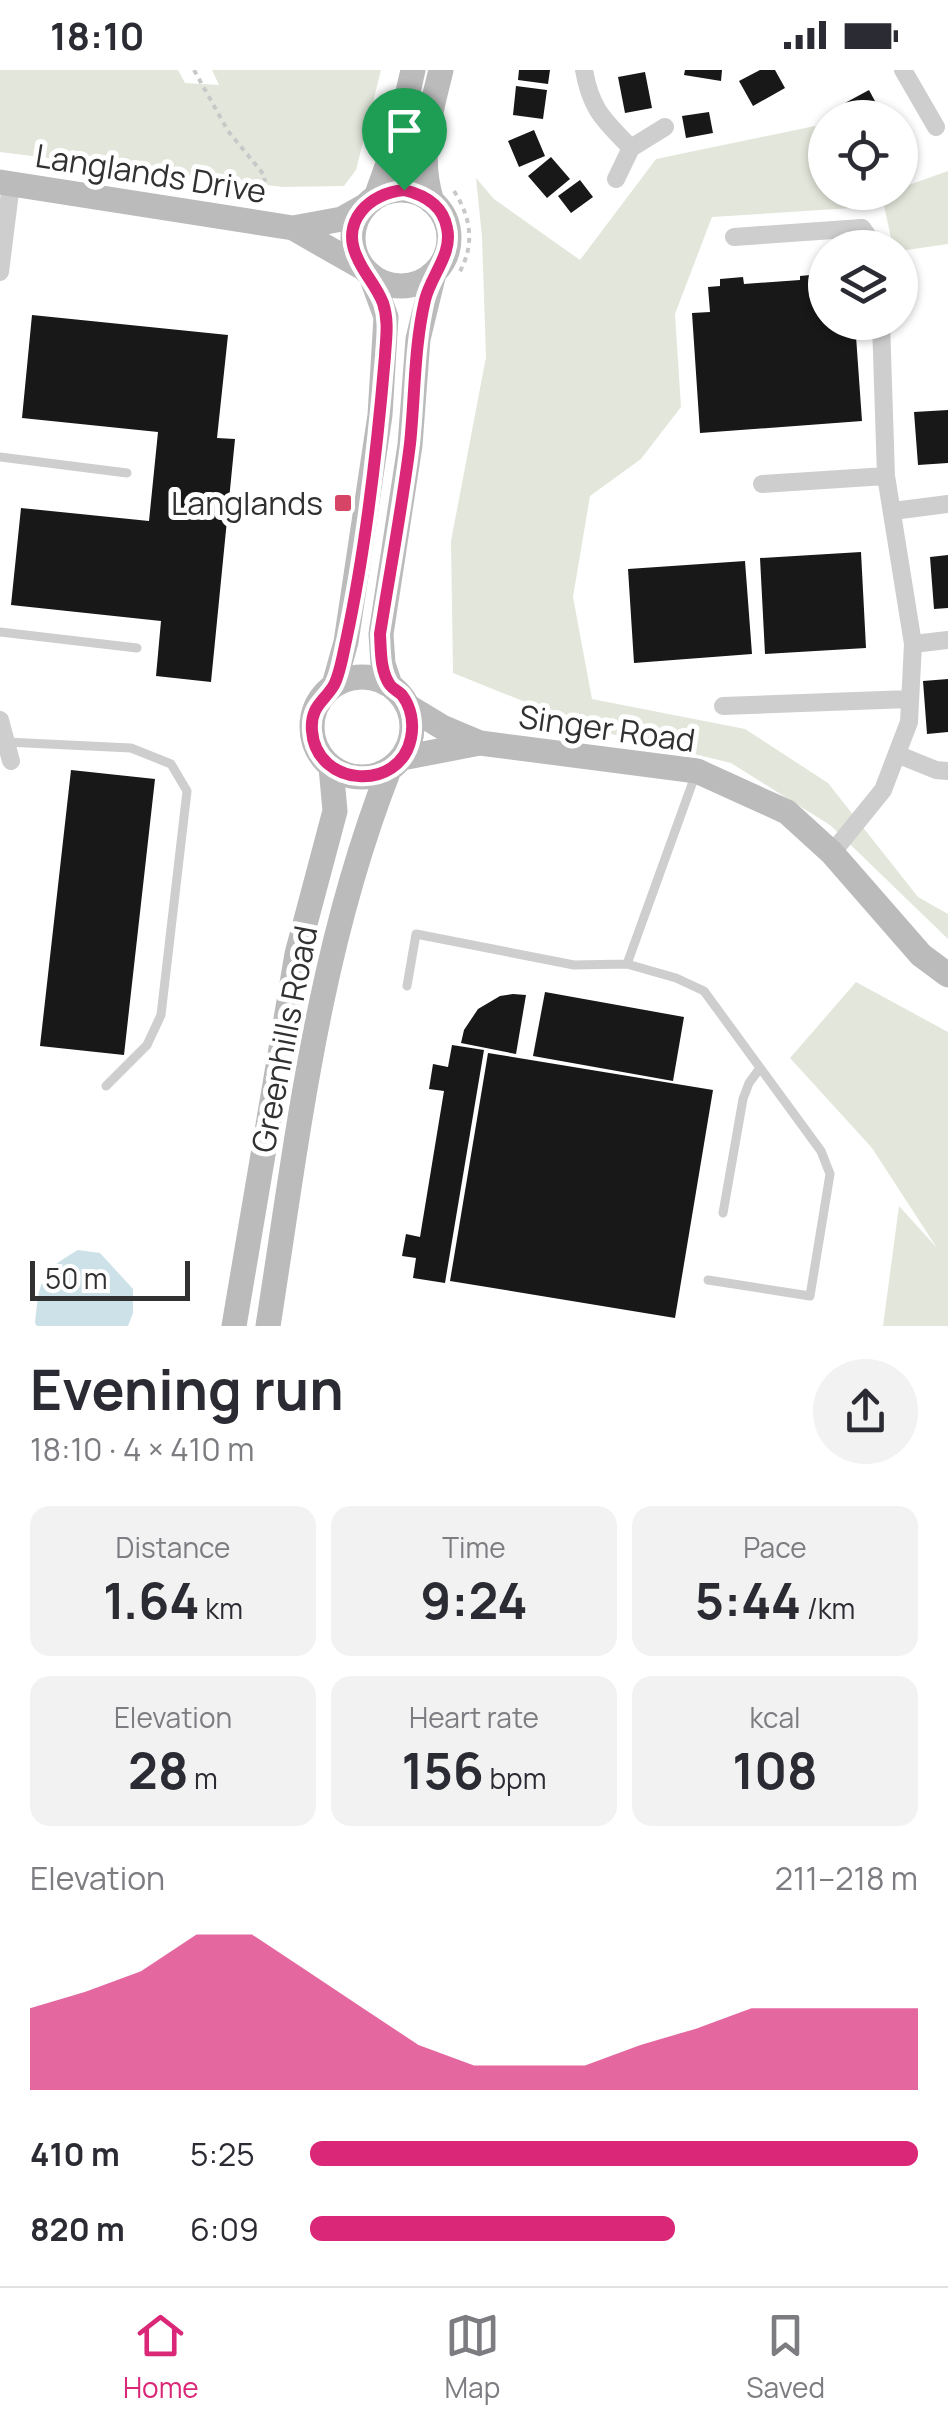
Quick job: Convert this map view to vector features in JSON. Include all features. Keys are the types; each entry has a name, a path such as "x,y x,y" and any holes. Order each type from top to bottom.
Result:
{"street":[{"path":"413,70 398,136 353,231 356,256 386,317 380,415 346,642 334,685 316,706 312,732 315,745 331,767 360,778 396,764 412,734 409,707 390,685 382,664 380,634 410,445 418,340 434,273"},
{"path":"367,272 389,285 405,286 421,282 443,260 448,229 432,202 424,177 423,152 441,70"},
{"path":"584,70 593,107 631,148"},
{"path":"904,70 936,126"},
{"path":"616,179 631,148 665,127"},
{"name":"Langlands Drive","path":"6,183 292,228 342,219 370,202"},
{"path":"0,272 6,183"},
{"path":"370,202 404,190 432,202"},
{"name":"Langlands Drive","path":"292,228 367,272"},
{"path":"834,230 863,230"},
{"path":"734,237 808,232"},
{"path":"832,853 883,790 909,722 913,644 886,476 882,340"},
{"path":"762,484 886,476"},
{"path":"893,511 948,504"},
{"path":"913,644 948,640"},
{"path":"334,685 362,676 390,685"},
{"path":"723,706 909,699"},
{"name":"Singer Road","path":"409,707 480,743 697,771 787,812 832,853 921,955 948,975"},
{"path":"0,720 6,754"},
{"name":"Singer Road","path":"396,764 480,743"},
{"path":"899,756 948,771"},
{"name":"Greenhills Road","path":"268,1326 320,1002 358,853 396,764"},
{"name":"Greenhills Road","path":"234,1326 296,954 336,812 331,767"}],"lane":[{"path":"0,458 126,474"},
{"path":"0,632 137,648"},
{"path":"6,754 131,748 170,764 186,791 161,1015 146,1045 106,1086"},
{"path":"627,964 697,771"},
{"path":"407,986 416,934 574,966 627,964 676,978 704,992 821,1151 830,1174 810,1296 708,1280"},
{"path":"723,1213 743,1099 760,1068"}],"path":[{"path":"194,70 228,131 266,176 259,224"}],"shaded area":[{"path":"0,70 178,70 185,83 219,85 212,70 381,70 356,170 344,186 283,187 0,152"},
{"path":"808,127 808,210 821,210 712,217 675,314 681,407 641,459 590,496 573,597 592,699 745,729 828,783 918,897 948,914 948,939 830,825 731,763 595,730 453,673 451,541 486,357 476,178 494,199 580,260 656,159"},
{"path":"948,171 948,244 918,248 918,230 889,230 885,210 918,210 918,182"},
{"path":"856,982 948,1032 948,1326 883,1326 899,1206 937,1248 872,1148 790,1058"}],"water":[{"path":"78,1250 100,1253 133,1289 133,1313 128,1326 35,1323 44,1278 56,1264"}],"building":[{"path":"519,70 550,70 548,84 518,80"},
{"path":"685,70 722,70 721,81 684,75"},
{"path":"760,70 775,70 785,88 753,106 739,81"},
{"path":"645,72 652,108 625,113 618,77"},
{"path":"516,86 547,90 543,119 513,115"},
{"path":"869,90 874,100 851,100"},
{"path":"709,112 713,133 686,138 682,116"},
{"path":"534,130 545,156 519,167 508,141"},
{"path":"551,157 570,179 547,198 528,176"},
{"path":"580,180 593,197 571,213 558,196"},
{"path":"808,275 808,340 856,340 862,421 700,433 692,313 710,312 708,287 720,286 720,279 743,277 744,284 800,280 800,276"},
{"path":"32,315 228,335 217,438 235,439 211,682 156,676 161,621 11,605 21,508 149,521 158,432 22,418"},
{"path":"948,410 948,463 918,465 914,412"},
{"path":"861,552 866,648 765,654 760,558"},
{"path":"948,555 948,608 934,609 930,557"},
{"path":"745,561 752,654 634,663 628,569"},
{"path":"948,679 948,732 927,734 923,681"},
{"path":"71,770 155,779 124,1055 40,1046"},
{"path":"545,992 684,1017 673,1081 533,1056"},
{"path":"526,995 516,1054 461,1043 464,1030 478,1009 500,996"},
{"path":"452,1045 484,1050 445,1283 413,1278 416,1258 402,1256 406,1234 420,1237 444,1091 429,1089 433,1064 448,1067"},
{"path":"488,1053 713,1090 675,1318 450,1281"}],"place":[{"name":"Langlands","path":"343,503"}],"route":[{"path":"404,190 432,202 448,229 448,245 425,299 418,340 410,445 380,634 382,664 390,685 409,707 412,734 409,747 396,765 375,776 360,778 331,767 322,757 315,745 312,719 316,706 334,685 346,642 380,415 386,317 371,276 356,256 353,231 365,206 376,197 404,190"}]}
